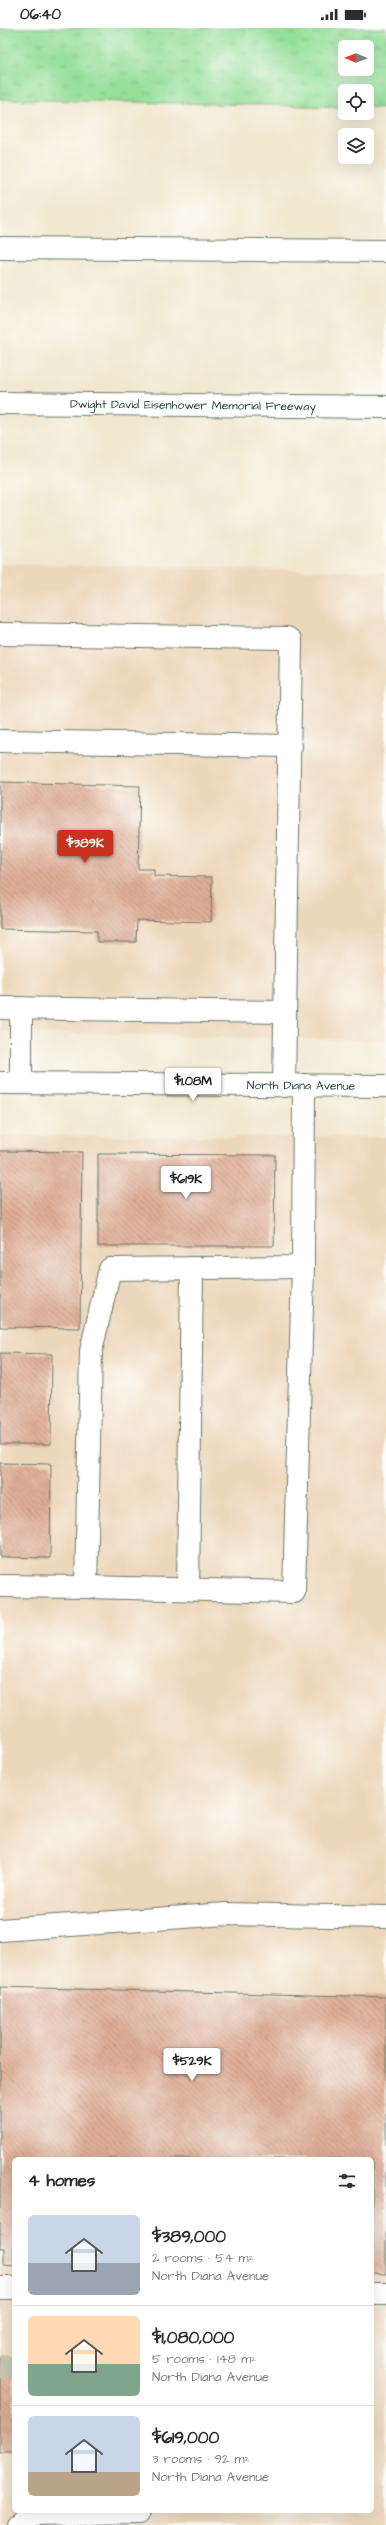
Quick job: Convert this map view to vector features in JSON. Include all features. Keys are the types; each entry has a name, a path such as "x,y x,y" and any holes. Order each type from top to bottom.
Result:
{"main road":[{"path":"0,248 386,251"},
{"name":"Dwight David Eisenhower Memorial Freeway","path":"0,403 386,407"},
{"path":"0,634 287,638 292,645 285,1012 294,1085 303,1267 294,1592 0,1586"},
{"path":"0,741 291,746"},
{"path":"0,1008 285,1012"},
{"path":"11,1083 21,1008"},
{"name":"North Diana Avenue","path":"11,1083 386,1086"},
{"path":"86,1587 92,1351 110,1269 303,1267"},
{"path":"188,1589 192,1268"},
{"path":"0,1930 226,1914 386,1918"},
{"path":"0,2288 12,2288"},
{"path":"374,2294 386,2294"},
{"path":"27,2517 140,2516"}],"shaded area":[{"path":"0,564 386,572 386,1041 0,1032"},
{"path":"0,1136 386,1137 386,2525 0,2525"}],"green space":[{"path":"0,28 386,28 386,108 374,107 374,84 338,84 338,107 0,99"}],"building":[{"path":"0,782 140,786 138,869 154,869 154,876 212,877 211,922 137,920 136,942 97,942 97,931 0,929"},
{"path":"0,1151 82,1152 80,1328 0,1327"},
{"path":"98,1154 275,1155 274,1246 98,1246"},
{"path":"0,1353 52,1354 51,1444 0,1444"},
{"path":"0,1463 51,1464 50,1558 0,1557"},
{"path":"0,1987 386,1997 386,2274 374,2273 374,2157 12,2157 12,2266 4,2265 4,2248 0,2248"},
{"path":"0,2358 12,2358 12,2452 0,2452"}],"tunnel":[{"path":"0,2366 12,2367"}]}
